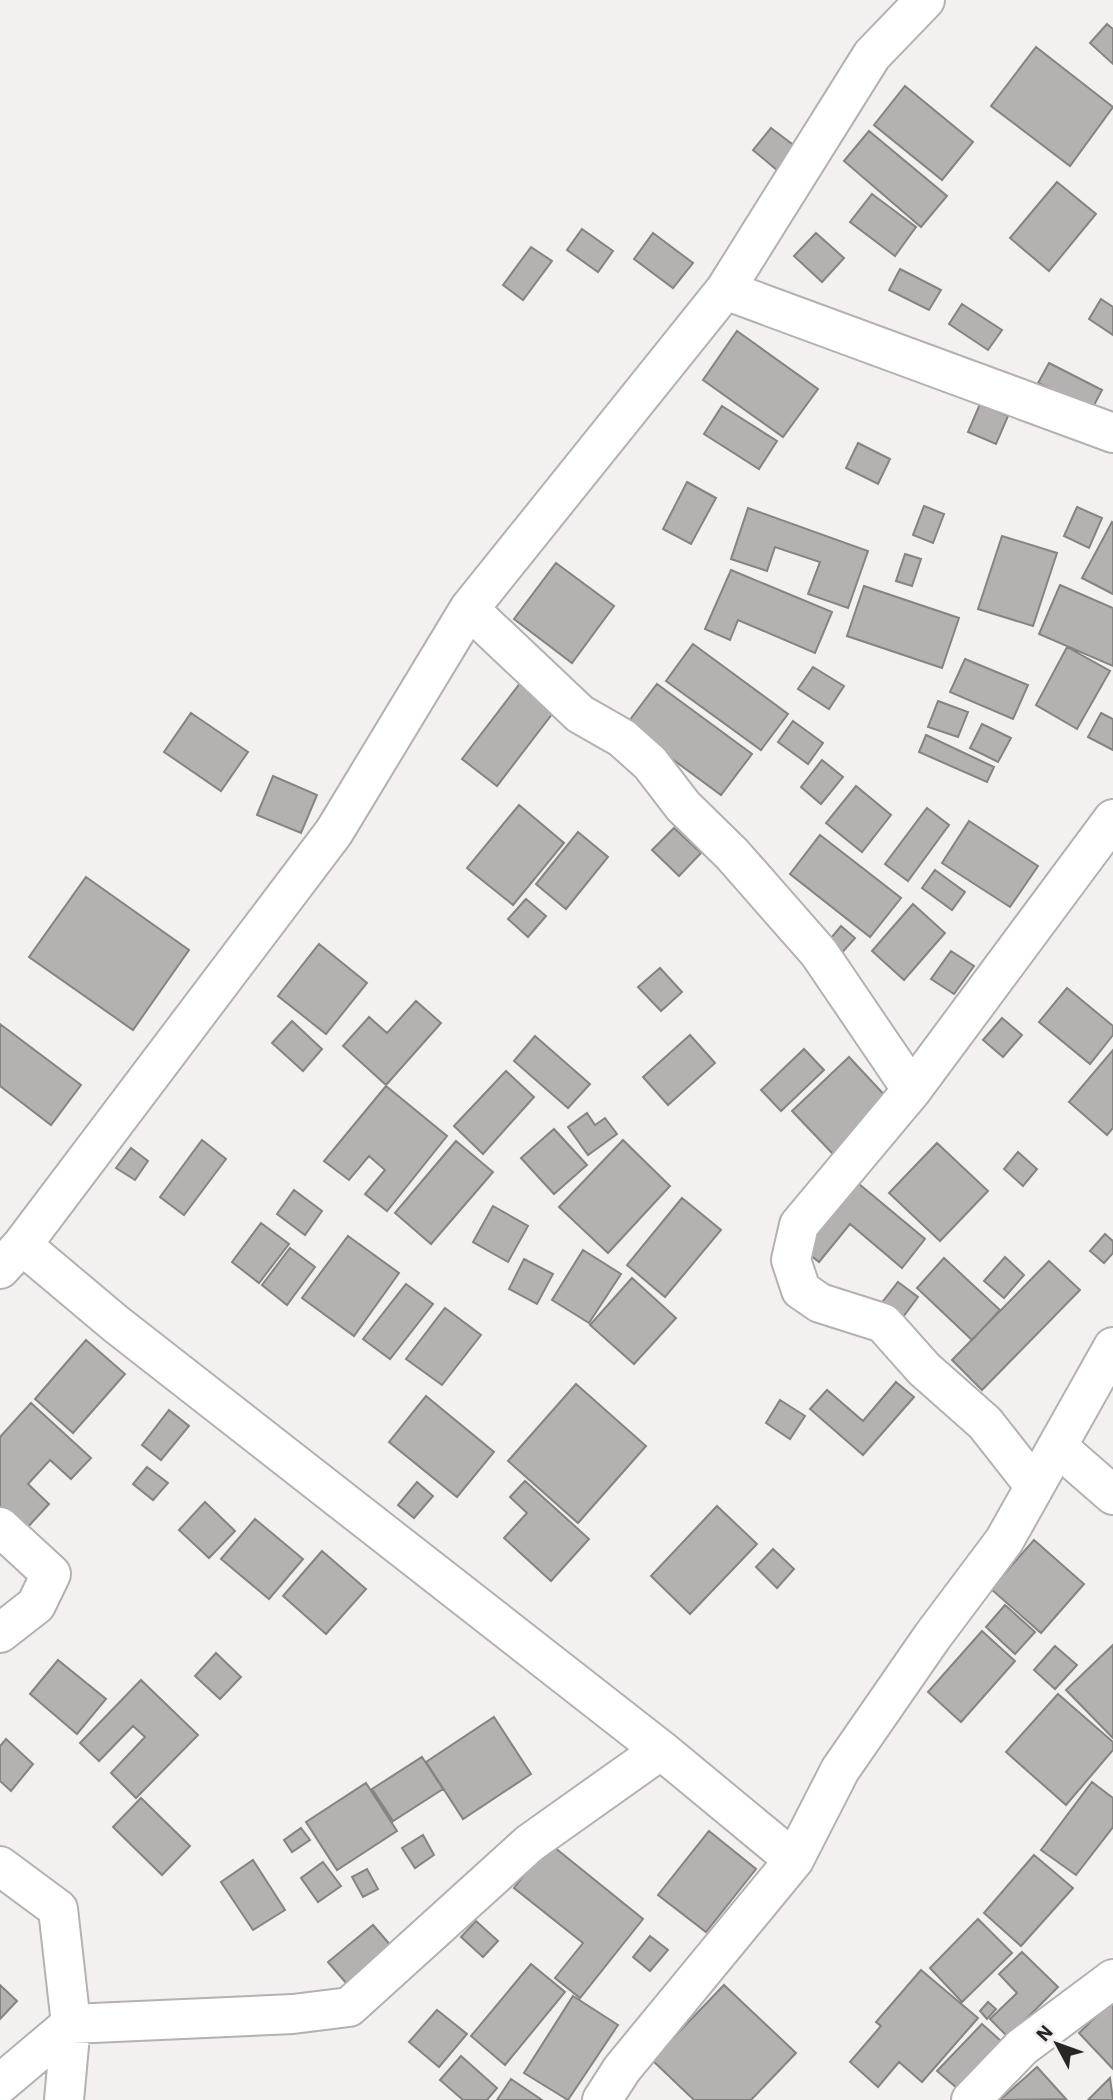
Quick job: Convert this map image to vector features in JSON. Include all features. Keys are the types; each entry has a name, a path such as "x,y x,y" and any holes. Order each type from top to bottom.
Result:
{"street":[{"path":"794,1860 661,1750 116,1324 11,1257 334,832 469,609 725,290 872,55 925,0"},
{"path":"725,290 1113,433"},
{"path":"469,609 580,714 622,738 650,763 684,806 732,854 819,953 912,1090"},
{"path":"1033,1484 985,1423 924,1368 883,1324 820,1303 801,1290 791,1260 799,1225 912,1090 1031,925 1113,819"},
{"path":"602,2100 622,2068 794,1860 840,1770 932,1637 1004,1541 1033,1484 1058,1447 1113,1347"},
{"path":"1058,1447 1113,1495"},
{"path":"0,1527 51,1574 36,1605 0,1633"},
{"path":"0,2084 71,2024 293,2014 349,2007 530,1843 661,1750"},
{"path":"0,1866 58,1909 71,2024 64,2100"},
{"path":"971,2100 1022,2047 1113,1979"}],"building":[{"path":"1107,24 1113,29 1113,64 1090,43"},
{"path":"1036,47 1113,107 1070,166 991,106"},
{"path":"905,86 973,142 942,180 874,125"},
{"path":"771,128 796,147 778,171 753,150"},
{"path":"869,131 947,196 921,227 844,161"},
{"path":"1057,182 1096,214 1049,271 1010,238"},
{"path":"872,194 916,227 895,256 850,222"},
{"path":"582,229 613,251 598,272 567,250"},
{"path":"653,233 693,263 673,288 634,259"},
{"path":"816,233 844,258 822,282 794,256"},
{"path":"531,247 552,261 523,300 503,285"},
{"path":"900,269 941,290 929,310 889,290"},
{"path":"1101,299 1113,307 1113,335 1089,319"},
{"path":"962,304 1002,330 988,350 949,324"},
{"path":"737,331 818,389 783,437 703,380"},
{"path":"1049,363 1102,390 1092,409 1038,383"},
{"path":"980,404 1008,416 996,444 968,432"},
{"path":"722,406 777,441 759,469 704,434"},
{"path":"858,443 890,459 878,484 846,468"},
{"path":"687,482 716,498 691,544 663,529"},
{"path":"924,506 944,514 933,543 913,535"},
{"path":"1077,507 1102,518 1089,548 1064,536"},
{"path":"748,508 868,551 848,608 808,594 820,562 775,547 767,571 731,559"},
{"path":"1113,523 1113,594 1082,578"},
{"path":"1002,536 1057,553 1033,626 978,609"},
{"path":"905,554 921,559 912,586 896,581"},
{"path":"556,563 614,606 572,663 514,619"},
{"path":"731,570 832,612 815,653 738,620 730,640 705,629"},
{"path":"1060,585 1113,608 1113,666 1039,634"},
{"path":"864,586 959,618 942,668 847,636"},
{"path":"693,644 788,714 761,750 666,681"},
{"path":"1067,647 1110,671 1077,729 1036,705"},
{"path":"965,659 1028,685 1013,719 950,692"},
{"path":"813,667 844,686 829,709 798,689"},
{"path":"521,682 556,709 497,786 462,759"},
{"path":"657,684 752,754 721,795 626,725"},
{"path":"938,701 968,712 958,737 928,727"},
{"path":"191,713 248,752 221,791 164,752"},
{"path":"1101,713 1113,719 1113,750 1088,737"},
{"path":"793,721 823,743 808,764 778,742"},
{"path":"982,724 1011,738 998,762 970,748"},
{"path":"926,735 994,767 987,782 919,752"},
{"path":"822,760 843,777 821,804 801,787"},
{"path":"273,776 317,795 301,833 257,815"},
{"path":"856,786 891,815 862,852 826,823"},
{"path":"519,805 564,843 513,905 467,868"},
{"path":"927,808 949,825 908,881 885,864"},
{"path":"969,821 1038,866 1010,907 942,863"},
{"path":"674,828 701,853 679,876 652,850"},
{"path":"578,832 608,857 566,909 536,884"},
{"path":"820,835 901,898 870,937 790,874"},
{"path":"935,870 965,892 952,910 922,888"},
{"path":"86,877 189,950 133,1030 29,957"},
{"path":"526,899 546,916 528,937 508,919"},
{"path":"913,904 945,933 904,980 872,951"},
{"path":"841,926 855,938 840,955 826,944"},
{"path":"319,944 367,983 326,1034 278,996"},
{"path":"951,951 974,966 954,994 931,979"},
{"path":"660,968 682,992 661,1011 638,987"},
{"path":"1067,988 1113,1026 1113,1035 1090,1064 1039,1022"},
{"path":"416,1001 441,1023 386,1085 343,1046 369,1017 387,1033"},
{"path":"1002,1018 1022,1035 1003,1057 983,1040"},
{"path":"292,1021 322,1049 303,1071 272,1043"},
{"path":"0,1024 81,1085 51,1125 0,1086"},
{"path":"690,1035 715,1063 668,1105 643,1077"},
{"path":"535,1036 590,1084 568,1108 514,1061"},
{"path":"804,1049 824,1070 781,1111 761,1090"},
{"path":"1113,1050 1113,1128 1107,1135 1069,1102"},
{"path":"849,1057 890,1101 833,1154 792,1111"},
{"path":"506,1071 534,1097 483,1154 454,1126"},
{"path":"386,1086 447,1136 387,1211 365,1194 385,1170 369,1156 349,1180 324,1161"},
{"path":"587,1113 595,1125 605,1118 617,1134 588,1155 568,1127"},
{"path":"554,1129 587,1165 554,1194 521,1158"},
{"path":"202,1140 226,1159 184,1215 160,1197"},
{"path":"623,1140 670,1186 608,1253 559,1207"},
{"path":"456,1141 493,1172 431,1244 395,1213"},
{"path":"937,1143 988,1191 940,1241 889,1193"},
{"path":"131,1148 148,1161 135,1180 116,1168"},
{"path":"1018,1152 1037,1169 1023,1186 1004,1169"},
{"path":"853,1179 925,1239 902,1268 850,1224 819,1262 798,1245"},
{"path":"294,1190 322,1211 305,1235 277,1214"},
{"path":"682,1198 721,1230 665,1297 627,1265"},
{"path":"493,1206 528,1226 508,1262 473,1242"},
{"path":"261,1223 289,1244 259,1283 232,1262"},
{"path":"1105,1234 1113,1241 1113,1253 1104,1263 1090,1251"},
{"path":"348,1236 399,1273 354,1336 302,1298"},
{"path":"290,1248 315,1267 287,1305 262,1285"},
{"path":"583,1250 621,1274 589,1323 552,1300"},
{"path":"1005,1257 1024,1275 1004,1298 984,1281"},
{"path":"944,1258 1000,1310 972,1340 917,1288"},
{"path":"524,1259 553,1274 537,1304 509,1289"},
{"path":"1049,1261 1080,1290 982,1390 952,1360"},
{"path":"632,1278 676,1318 634,1364 590,1325"},
{"path":"898,1282 918,1297 900,1321 880,1305"},
{"path":"406,1284 433,1304 390,1359 363,1339"},
{"path":"445,1308 481,1335 442,1385 406,1359"},
{"path":"86,1340 125,1374 73,1433 35,1399"},
{"path":"896,1382 914,1397 863,1455 810,1409 827,1390 863,1421"},
{"path":"576,1384 646,1446 578,1523 508,1461"},
{"path":"426,1396 494,1452 457,1497 389,1442"},
{"path":"780,1400 805,1416 790,1439 766,1423"},
{"path":"31,1403 91,1458 71,1479 50,1460 28,1484 49,1504 26,1529 0,1506 0,1437"},
{"path":"169,1410 189,1426 161,1460 142,1445"},
{"path":"147,1467 168,1483 153,1500 133,1484"},
{"path":"525,1481 589,1539 551,1581 504,1538 527,1513 510,1497"},
{"path":"417,1482 433,1496 414,1518 398,1505"},
{"path":"205,1502 235,1531 209,1558 179,1530"},
{"path":"717,1506 757,1544 690,1614 651,1576"},
{"path":"255,1519 303,1559 269,1599 221,1559"},
{"path":"1034,1540 1084,1584 1041,1633 991,1589"},
{"path":"773,1549 794,1569 777,1588 756,1567"},
{"path":"322,1551 366,1589 326,1634 283,1596"},
{"path":"1005,1605 1035,1632 1015,1654 986,1627"},
{"path":"982,1631 1015,1661 961,1722 928,1692"},
{"path":"1113,1645 1113,1738 1066,1690"},
{"path":"1055,1646 1077,1665 1055,1689 1034,1670"},
{"path":"216,1653 241,1677 220,1699 195,1676"},
{"path":"58,1660 106,1699 77,1734 30,1694"},
{"path":"141,1680 198,1735 136,1798 111,1773 145,1737 133,1726 99,1761 80,1743"},
{"path":"1058,1694 1113,1742 1113,1750 1066,1805 1006,1752"},
{"path":"494,1717 531,1774 463,1819 426,1762"},
{"path":"6,1739 33,1764 11,1791 0,1781 0,1746"},
{"path":"422,1757 443,1789 393,1821 372,1789"},
{"path":"1092,1782 1113,1798 1113,1827 1076,1875 1041,1850"},
{"path":"366,1783 397,1831 337,1870 306,1822"},
{"path":"141,1798 190,1846 162,1875 113,1827"},
{"path":"301,1828 310,1840 292,1852 284,1840"},
{"path":"709,1831 756,1869 706,1932 658,1895"},
{"path":"423,1835 434,1855 415,1868 402,1848"},
{"path":"549,1843 643,1919 580,1998 555,1978 583,1943 514,1888"},
{"path":"1034,1855 1073,1888 1021,1946 984,1913"},
{"path":"253,1860 285,1910 253,1930 221,1882"},
{"path":"323,1862 341,1886 318,1902 301,1878"},
{"path":"367,1869 378,1889 363,1897 352,1877"},
{"path":"978,1919 1012,1953 962,2002 930,1968"},
{"path":"476,1921 498,1941 483,1957 461,1937"},
{"path":"373,1925 392,1947 347,1984 328,1962"},
{"path":"650,1936 668,1950 650,1971 633,1957"},
{"path":"1022,1952 1058,1987 1008,2037 990,2019 1017,1993 999,1974"},
{"path":"531,1964 565,1992 505,2065 471,2036"},
{"path":"921,1970 978,2018 922,2082 899,2062 878,2087 850,2062 881,2026 876,2022"},
{"path":"0,1985 17,2001 0,2019"},
{"path":"724,1985 796,2053 751,2100 694,2100 652,2060"},
{"path":"573,1996 618,2025 568,2100 524,2073"},
{"path":"1113,2000 1113,2069 1079,2033"},
{"path":"988,2002 996,2009 987,2019 980,2011"},
{"path":"437,2010 467,2034 439,2067 409,2042"},
{"path":"982,2024 1001,2041 957,2088 937,2071"},
{"path":"461,2056 497,2088 487,2100 463,2100 440,2080"},
{"path":"1037,2067 1066,2099 1000,2100"},
{"path":"1110,2078 1113,2100 1088,2100"},
{"path":"511,2079 542,2100 497,2100"}]}
